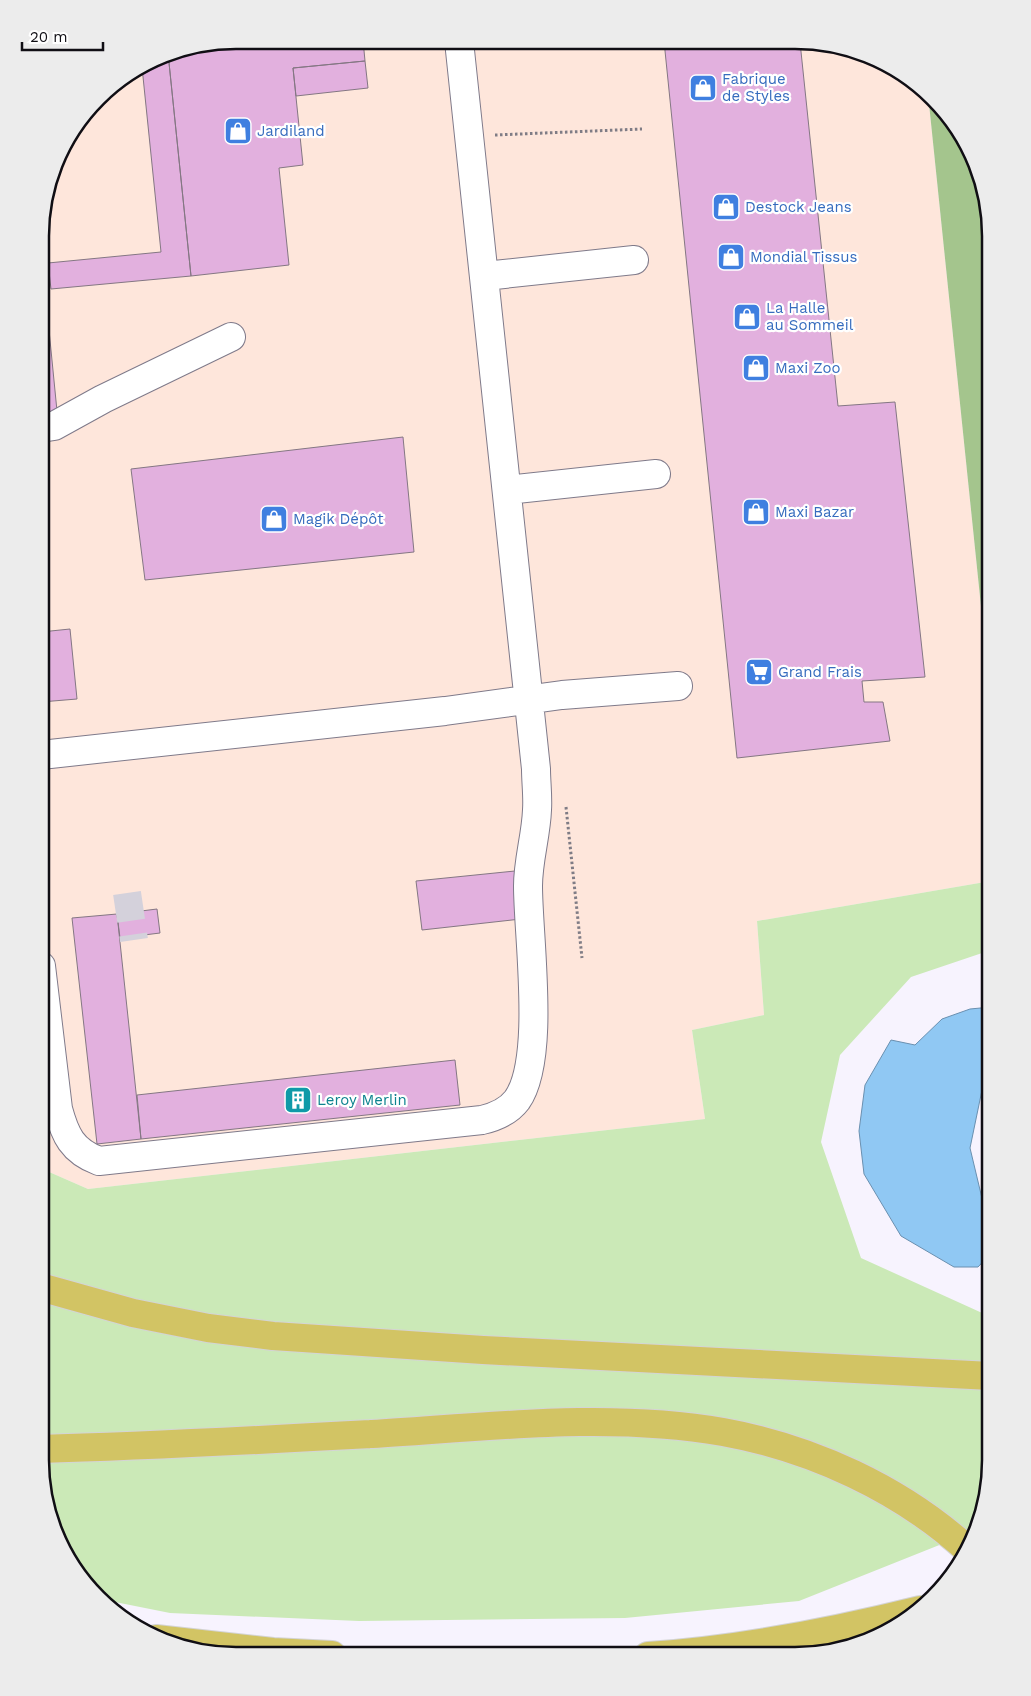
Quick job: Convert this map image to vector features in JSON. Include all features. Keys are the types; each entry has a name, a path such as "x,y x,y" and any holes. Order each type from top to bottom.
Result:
{"highway":[{"path":"49,1289 141,1315 208,1328 273,1336 483,1350 982,1376"},
{"path":"49,1449 219,1443 544,1423 628,1423 696,1429 749,1438 801,1453 851,1473 920,1512 962,1545"},
{"path":"724,1647 767,1642 853,1626 901,1615"},
{"path":"197,1644 228,1647"}],"street":[{"path":"49,1033 58,1109 64,1130 70,1141 79,1150 99,1161 482,1120 494,1117 507,1110 516,1101 523,1089 533,1039 528,887 537,810 536,769 460,49"},
{"path":"484,276 634,260"},
{"path":"49,427 54,426 103,399 231,337"},
{"path":"507,490 656,474"},
{"path":"49,754 445,711 600,691 678,686"}],"path":[{"path":"495,135 642,129"}],"shaded area":[{"path":"223,49 808,49 832,52 867,63 909,87 929,104 982,616 982,883 757,921 764,1015 692,1030 705,1119 88,1189 49,1172 49,223 52,199 63,164 87,122 112,95 132,80 153,68 187,55"}],"green space":[{"path":"929,104 951,132 963,153 976,187 981,211 982,616"},
{"path":"982,883 982,953 911,977 840,1055 821,1142 861,1258 982,1313 982,1473 979,1497 967,1534 799,1601 625,1618 359,1621 170,1613 113,1602 103,1593 80,1564 68,1543 55,1509 50,1485 49,1172 88,1189 705,1119 692,1030 764,1015 757,921"}],"water":[{"path":"982,1008 982,1090 970,1148 982,1198 982,1263 978,1267 954,1267 901,1236 864,1174 859,1131 865,1085 891,1040 915,1045 942,1019 970,1009"}],"building":[{"name":"Jardiland","path":"223,49 364,49 365,61 293,68 303,165 279,168 289,265 191,276 169,61 199,52"},
{"path":"665,49 801,49 838,406 895,402 925,677 862,681 864,702 883,702 890,741 737,758"},
{"path":"169,61 191,276 51,289 49,263 161,252 143,74"},
{"path":"365,61 368,88 296,96 293,68"},
{"path":"49,330 57,411 49,412"},
{"name":"Magik Dépôt","path":"403,437 414,552 145,580 131,469"},
{"path":"70,629 77,699 49,701 49,631"},
{"path":"515,871 521,919 422,930 416,881"},
{"path":"157,909 160,933 120,938 117,914"},
{"path":"117,914 141,1139 97,1144 72,918"},
{"name":"Leroy Merlin","path":"455,1060 460,1105 141,1139 137,1095"}],"tunnel":[{"path":"127,893 134,940"}],"place":[{"name":"Fabrique de Styles","path":"703,88"},
{"name":"Jardiland","path":"238,131"},
{"name":"Destock Jeans","path":"726,207"},
{"name":"Mondial Tissus","path":"731,257"},
{"name":"La Halle au Sommeil","path":"747,317"},
{"name":"Maxi Zoo","path":"756,368"},
{"name":"Maxi Bazar","path":"756,512"},
{"name":"Magik Dépôt","path":"274,519"},
{"name":"Grand Frais","path":"759,672"},
{"name":"Leroy Merlin","path":"298,1100"}]}
